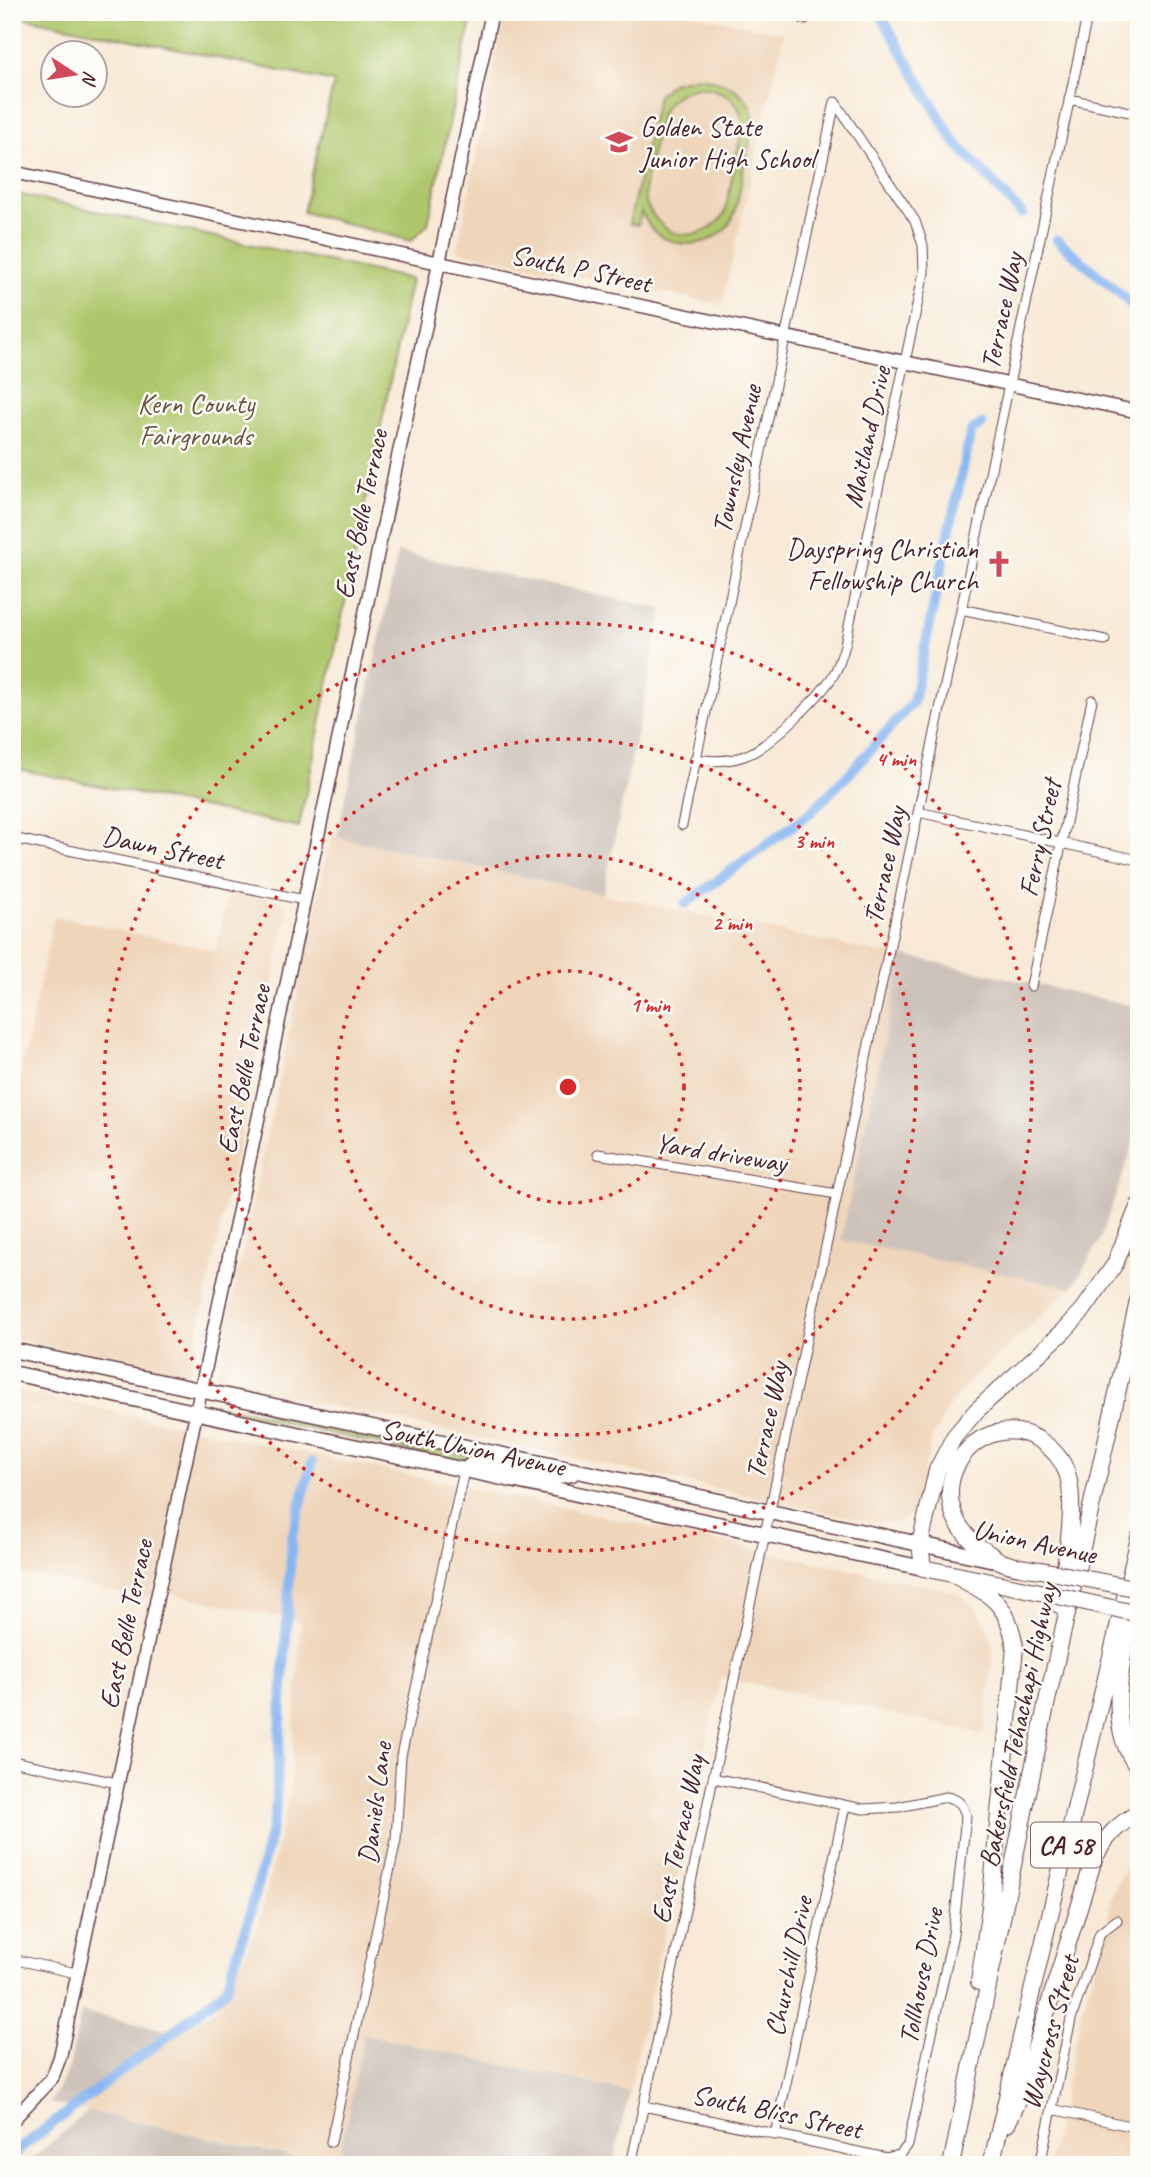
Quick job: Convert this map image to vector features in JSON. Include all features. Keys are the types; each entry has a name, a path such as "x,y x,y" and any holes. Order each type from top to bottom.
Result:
{"highway":[{"path":"923,1568 920,1544 937,1470 954,1437 976,1410 1064,1332 1084,1309 1115,1264 1139,1205"},
{"name":"Bakersfield Tehachapi Highway","path":"951,2165 1047,1701 1139,1297"},
{"path":"1000,1561 973,1542 958,1525 950,1506 949,1492 954,1469 967,1451 987,1436 1009,1431 1037,1438 1054,1451 1068,1473 1071,1492 1066,1555 1047,1701"},
{"name":"CA 58","path":"992,2158 1139,1538"},
{"path":"1139,1553 1122,1665 1119,1719 1128,1753 1139,1769"},
{"name":"Union Avenue","path":"1000,1561 1139,1589"},
{"name":"Union Avenue","path":"923,1568 1139,1614"},
{"path":"954,1575 982,1590 1003,1609 1012,1626 1015,1647 990,1907 960,2125"},
{"path":"992,2158 1021,2095 1094,1859 1116,1827 1139,1813"}],"main road":[{"name":"South Union Avenue","path":"12,1350 580,1472 923,1568"},
{"name":"South Union Avenue","path":"12,1373 464,1471 768,1523 920,1544"},
{"path":"464,1471 479,1462 552,1476 580,1472"},
{"name":"Union Avenue","path":"920,1544 1000,1561"}],"street":[{"name":"East Belle Terrace","path":"12,2121 52,2078 57,2067 492,12"},
{"name":"Terrace Way","path":"768,1523 1088,12"},
{"path":"1069,99 1139,114"},
{"name":"Townsley Avenue","path":"681,825 835,102"},
{"name":"Maitland Drive","path":"695,760 734,759 763,747 825,687 834,675 845,645 924,272 923,245 909,212 835,102"},
{"name":"South P Street","path":"12,172 1139,412"},
{"path":"961,609 1105,640"},
{"name":"Ferry Street","path":"1031,986 1092,701"},
{"path":"918,812 1139,860"},
{"name":"Dawn Street","path":"12,838 304,900"},
{"name":"Yard driveway","path":"598,1154 837,1195"},
{"name":"Daniels Lane","path":"331,2142 396,1840 401,1756 464,1471"},
{"name":"East Terrace Way","path":"631,2165 768,1523"},
{"path":"12,1761 117,1783"},
{"path":"713,1778 845,1806"},
{"name":"Tollhouse Drive","path":"845,1806 880,1809 946,1797 960,1803 966,1816 953,1934 908,2145 900,2155"},
{"name":"Churchill Drive","path":"775,2134 845,1806"},
{"name":"Waycross Street","path":"1040,2165 1071,2019 1100,1933 1117,1920"},
{"path":"12,1959 76,1973"},
{"name":"South Bliss Street","path":"643,2106 886,2158 900,2155"},
{"path":"1052,2109 1139,2127"}],"shaded area":[{"name":"Golden State Junior High School","path":"505,12 681,12 784,33 722,305 457,251"},
{"path":"398,552 663,609 603,894 337,837"},
{"path":"331,836 875,952 902,955 842,1240 1072,1288 967,1384 949,1406 932,1439 915,1507 909,1516 896,1523 872,1522 215,1381"},
{"path":"227,889 282,902 288,909 189,1376 12,1339 12,1113 54,916 216,951"},
{"path":"902,955 1139,1007 1139,1128 1100,1240 1072,1288 841,1240"},
{"path":"12,1390 956,1592 978,1610 992,1639 993,1653 984,1734 721,1677 629,2092 364,2034 338,2165 73,2108 215,2009 258,1927 290,1790 301,1622 170,1593 142,1598 12,1571"},
{"path":"1139,1848 1139,2165 1048,2165 1083,2006 1106,1937 1111,1895 1125,1866"},
{"path":"81,2012 181,2033 73,2108 50,2103 69,2068"},
{"path":"364,2034 629,2092 613,2165 338,2165"},
{"path":"88,2111 330,2165 25,2165"}],"green space":[{"path":"12,12 473,12 428,224 411,241 303,212 334,82 12,15"},
{"path":"697,77 721,82 735,89 747,100 753,114 735,212 725,228 707,241 684,244 673,242 651,228 641,212 638,225 629,224 658,95 672,83","holes":["697,87 714,90 728,97 738,108 743,124 725,213 710,228 682,234 664,227 651,213 645,200 646,181 661,114 680,93"]},
{"name":"Kern County Fairgrounds","path":"12,193 411,279 299,827 12,768"},
{"path":"212,1405 349,1429 490,1461 471,1458 460,1462 211,1407"}],"waterway":[{"path":"879,12 953,140 1022,214"},
{"path":"1057,240 1123,296 1139,314"},
{"path":"685,904 810,813 913,702 971,431 982,424"},
{"path":"12,2158 19,2149 225,1990 246,1929 275,1815 292,1537 312,1462"}],"place":[{"name":"Golden State Junior High School","path":"619,142"},
{"name":"Dayspring Christian Fellowship Church","path":"999,564"}]}
